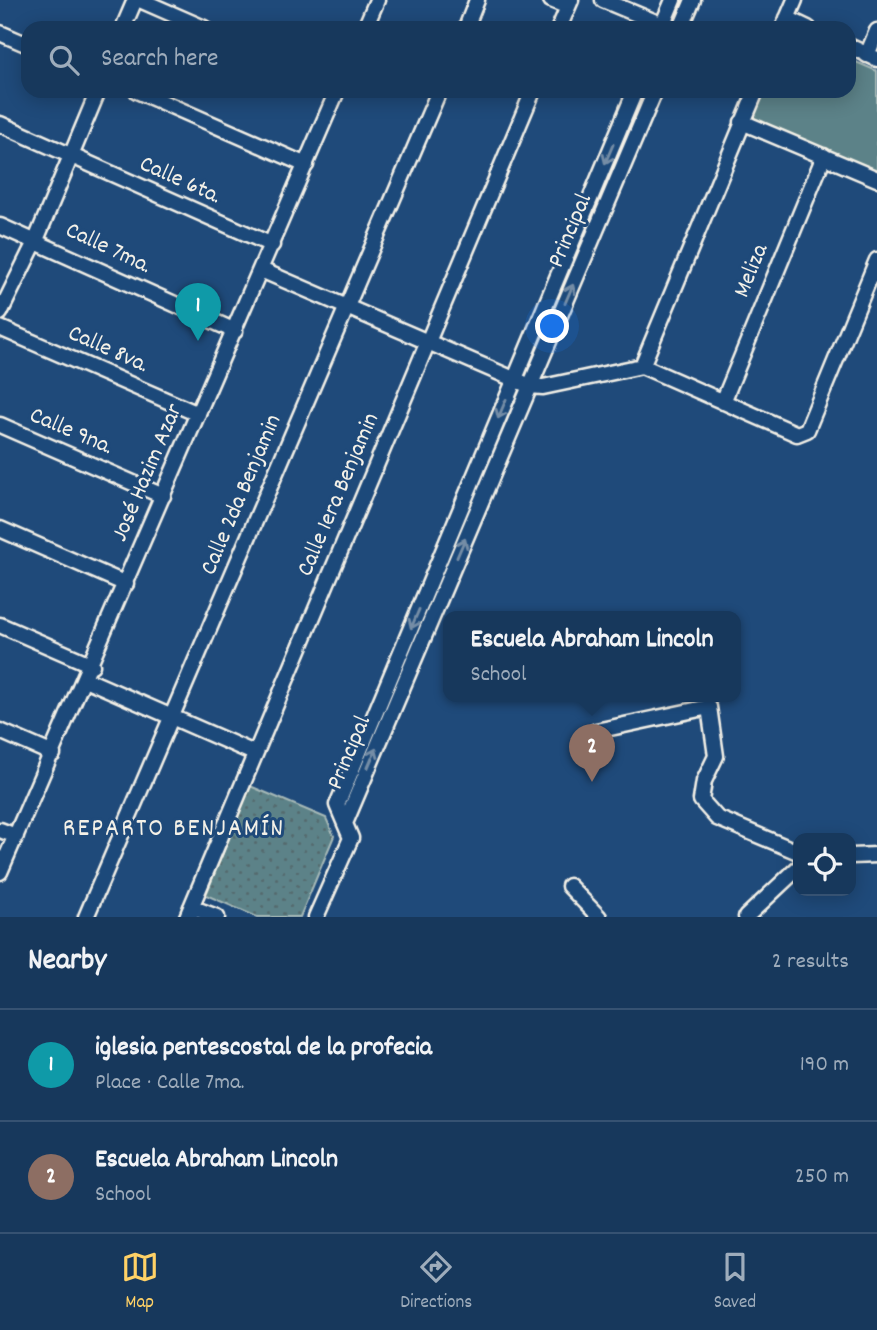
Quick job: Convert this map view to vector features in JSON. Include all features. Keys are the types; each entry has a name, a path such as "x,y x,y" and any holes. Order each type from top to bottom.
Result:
{"street":[{"path":"126,21 137,0 187,21"},
{"path":"368,21 377,0"},
{"path":"469,21 477,0"},
{"path":"551,0 569,4 562,21"},
{"path":"603,0 651,21"},
{"path":"667,21 673,0"},
{"path":"684,21 693,0"},
{"path":"786,21 795,0"},
{"path":"856,49 872,57 877,31"},
{"path":"0,33 21,42"},
{"path":"0,313 36,240 95,98"},
{"path":"153,98 306,165"},
{"name":"José Hazim Azar","path":"0,872 92,665 334,98"},
{"name":"Calle 2da Benjamin","path":"86,917 436,98"},
{"name":"Calle 1era Benjamin","path":"189,912 530,98"},
{"name":"Principal","path":"346,821 337,805 632,98"},
{"name":"Principal","path":"346,821 652,98"},
{"path":"642,366 752,98"},
{"path":"742,122 877,179"},
{"name":"Calle 6ta.","path":"0,124 272,245"},
{"name":"Meliza","path":"723,402 824,156"},
{"name":"Calle 7ma.","path":"0,226 235,331"},
{"path":"261,270 530,386 543,387 642,366 797,434 807,430 877,260"},
{"name":"Calle 8va.","path":"0,328 198,414"},
{"name":"Calle 9na.","path":"0,425 163,496"},
{"path":"0,529 126,584"},
{"path":"0,625 92,665"},
{"path":"85,679 254,753"},
{"path":"596,731 709,702 716,756 704,781 701,800 717,818 793,850"},
{"path":"0,731 52,754"},
{"path":"316,917 351,838 346,821"},
{"path":"0,830 16,836"},
{"path":"856,856 877,855"},
{"path":"746,917 793,873"},
{"path":"569,886 599,917"},
{"path":"189,912 217,917"}],"green space":[{"path":"856,62 877,71 877,171 752,120 761,98 856,98"},
{"path":"250,786 326,818 334,836 300,917 257,917 206,895"}],"place":[{"name":"iglesia pentescostal de la profecia","path":"198,341"},
{"name":"Escuela Abraham Lincoln","path":"592,782"}],"district":[{"name":"REPARTO BENJAMÍN","path":"174,829"}]}
